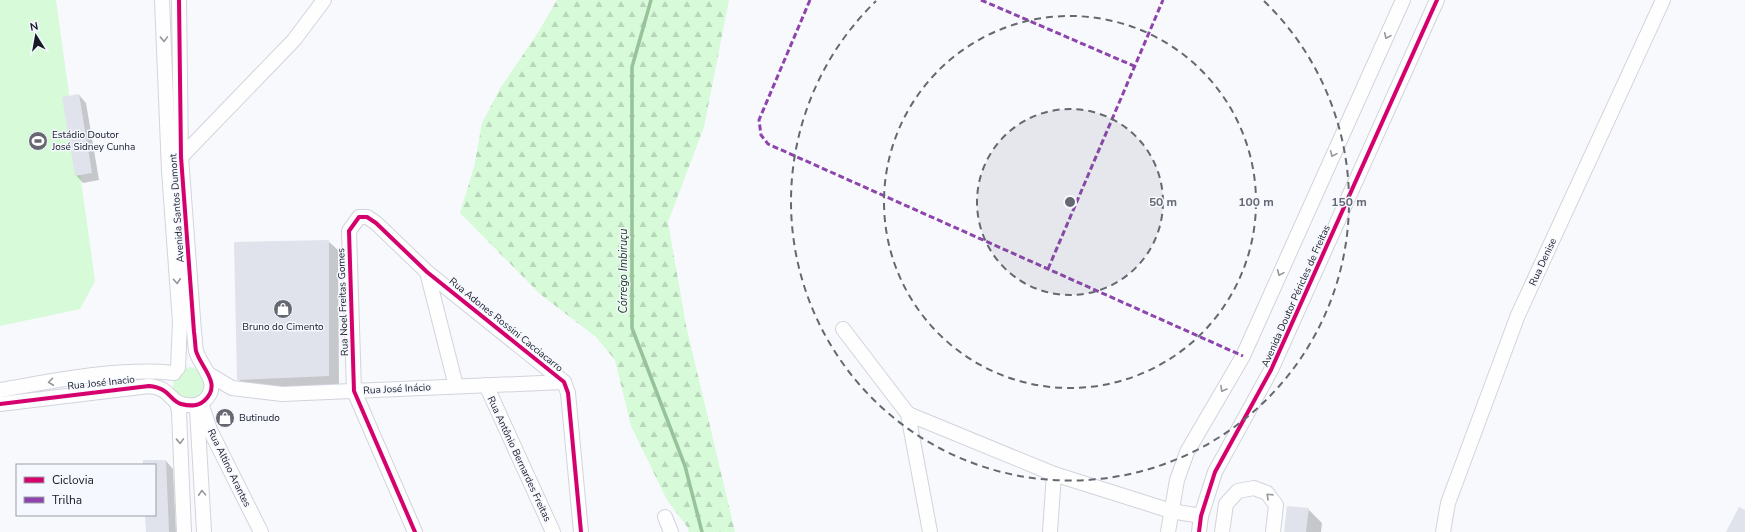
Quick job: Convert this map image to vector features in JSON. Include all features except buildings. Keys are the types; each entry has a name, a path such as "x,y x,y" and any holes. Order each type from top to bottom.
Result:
{"street":[{"path":"181,157 294,40 324,0"},
{"path":"1168,532 1170,511 1177,480 1187,452 1243,356 1403,0"},
{"name":"Avenida Doutor Péricles de Freitas","path":"1199,532 1201,516 1215,472 1271,370 1437,0"},
{"name":"Rua Denise","path":"1443,532 1448,503 1518,315 1663,0"},
{"path":"162,3 182,1"},
{"name":"Avenida Santos Dumont","path":"182,1 181,157 196,351 208,373"},
{"name":"Avenida Santos Dumont","path":"162,3 169,171 180,322 176,371 170,386 180,412 184,532"},
{"name":"Rua Adones Rossini Cacciacarro","path":"359,217 367,217 376,223 427,272 564,382 568,393 581,532"},
{"name":"Rua Noel Freitas Gomes","path":"354,391 348,231 359,217"},
{"path":"427,272 456,386"},
{"path":"843,329 908,414 930,532"},
{"name":"Rua José Inacio","path":"0,390 114,374 147,371 176,371 190,364 202,367 208,373"},
{"path":"204,532 202,401 212,389 208,373"},
{"name":"Rua José Inácio","path":"208,373 232,388 282,394 564,382"},
{"name":"Rua Antônio Bernardes Freitas","path":"486,385 553,532"},
{"name":"Rua José Inacio","path":"0,404 149,386 163,389 176,400 191,406 202,401"},
{"path":"202,401 232,388"},
{"path":"354,391 414,532"},
{"name":"Rua Altino Arantes","path":"202,401 210,430 261,532"},
{"path":"908,414 1054,474 1170,511 1201,516"},
{"path":"1050,532 1054,474"},
{"path":"1222,532 1226,504 1238,491 1254,488 1267,493 1276,505 1273,532"},
{"path":"665,517 671,532"}],"green space":[{"name":"Estádio Doutor José Sidney Cunha","path":"0,0 56,0 95,281 80,309 0,326"},
{"path":"557,0 729,0 704,127 668,222 686,325 735,532 689,532 688,528 667,500 631,426 615,360 596,337 540,294 460,213 474,167 482,123 501,87 539,31"},
{"path":"190,367 201,370 205,373 206,395 186,403 173,390 173,386 177,375 186,368"}],"waterway":[{"name":"Córrego Imbiruçu","path":"651,0 632,67 632,328 685,466 702,532"}],"marked path":[{"path":"810,0 759,120 761,135 768,144 1243,356"},
{"path":"981,0 1134,66"},
{"path":"1048,269 1163,0"}],"cycle path":[{"path":"0,404 149,386 161,389 181,404 193,406 204,401 209,395 211,382 196,351 194,332 181,157 179,0"},
{"path":"1199,532 1201,516 1215,472 1271,370 1437,0"},
{"path":"415,532 354,391 349,231 359,217 367,217 376,223 427,272 564,382 568,393 581,532"}],"place":[{"name":"Estádio Doutor José Sidney Cunha","path":"38,141"},
{"name":"Bruno do Cimento","path":"283,309"},
{"name":"Butinudo","path":"225,418"}]}
